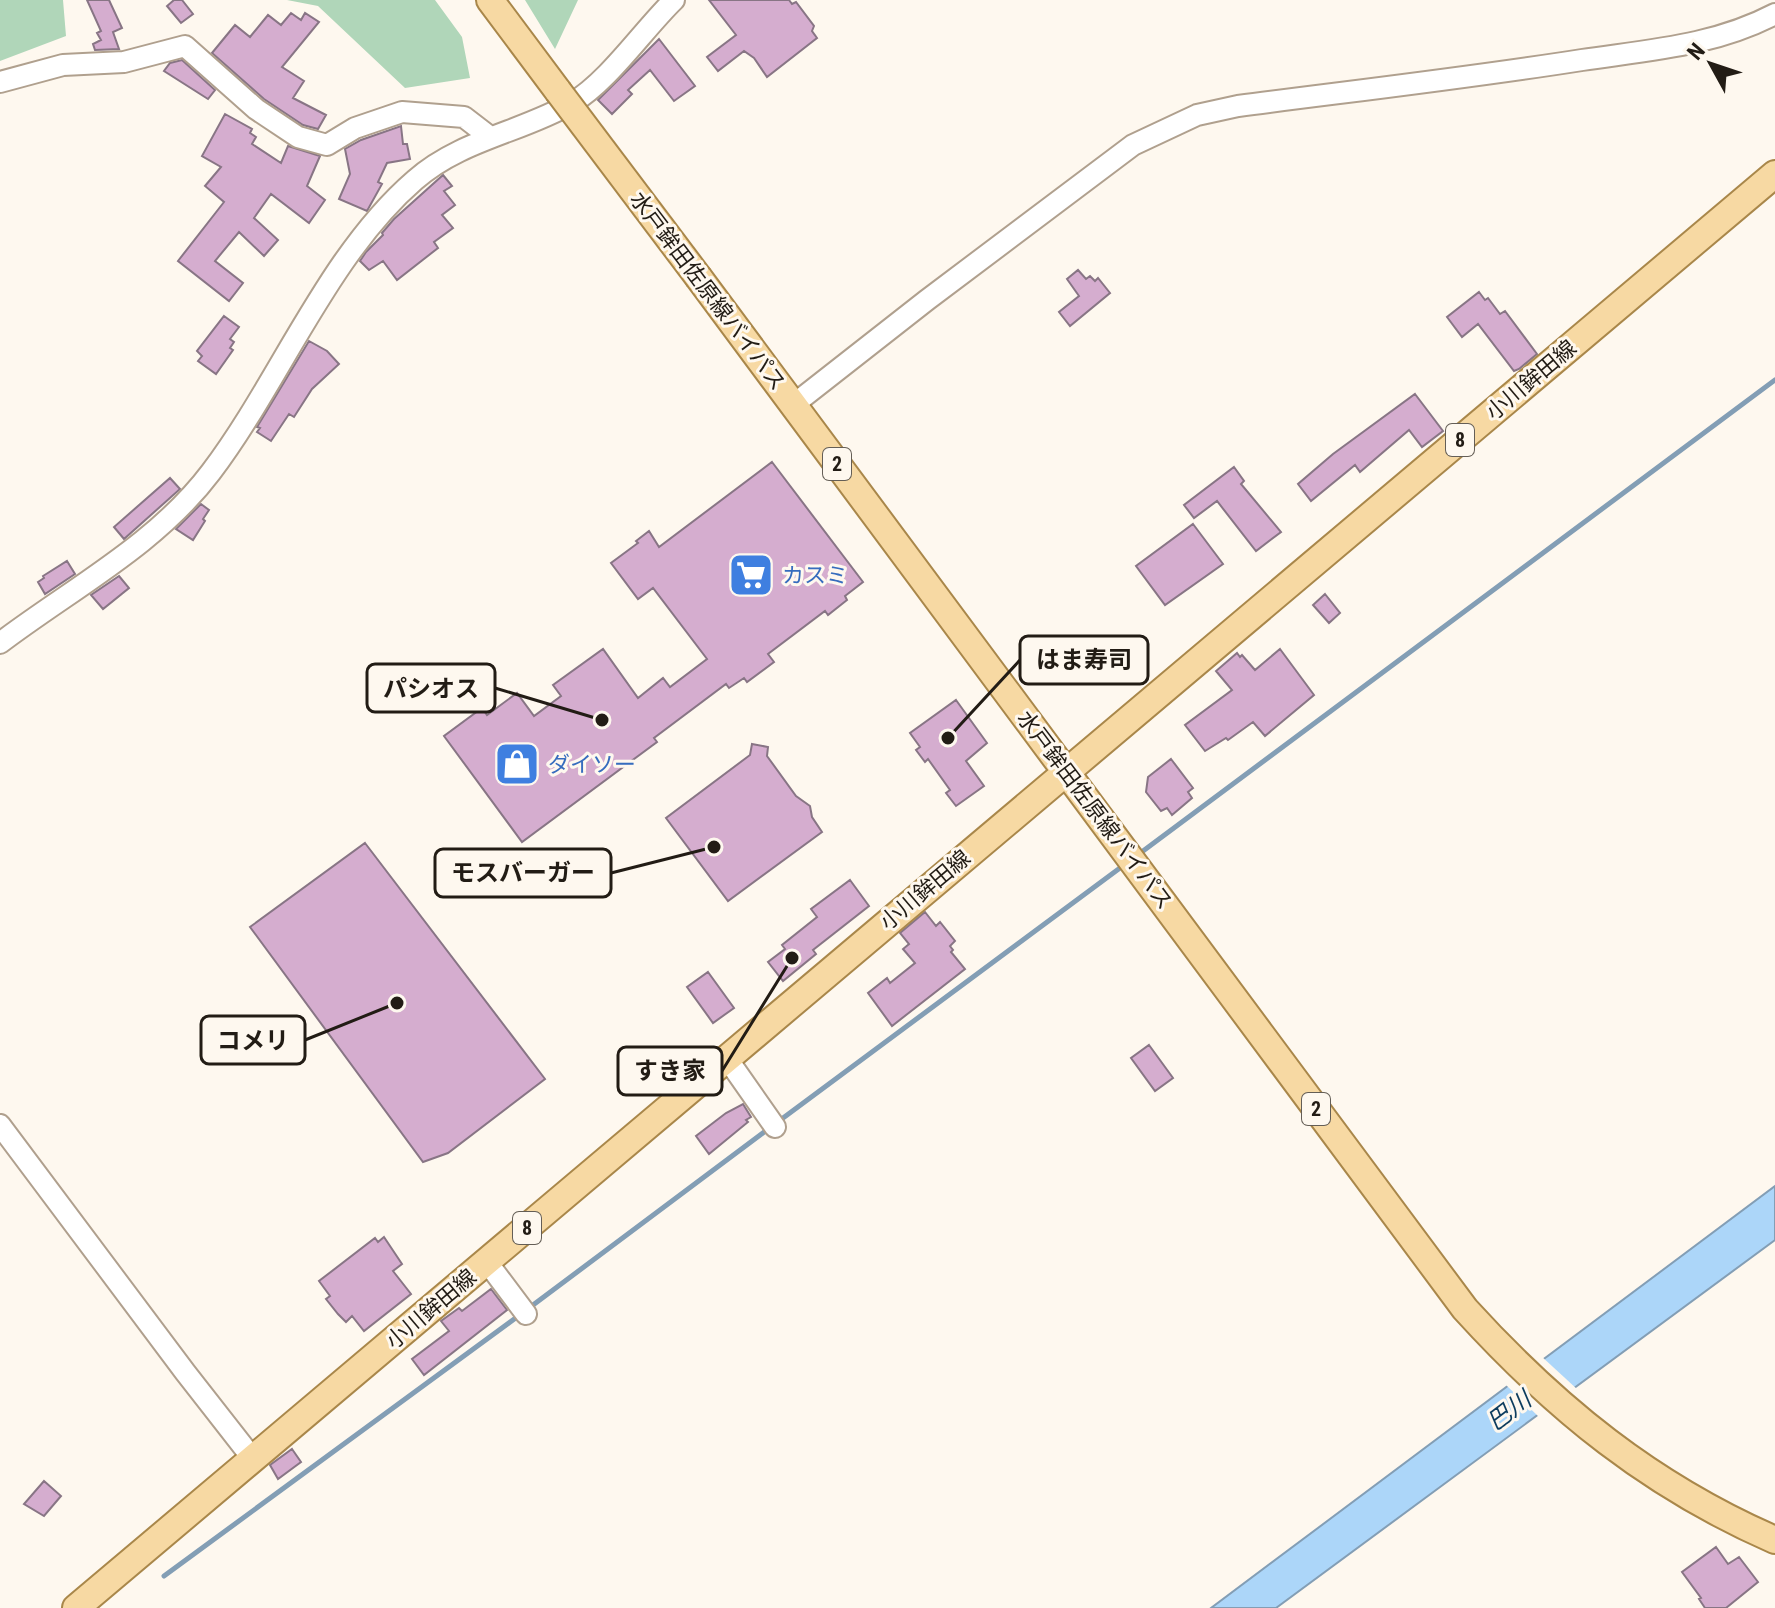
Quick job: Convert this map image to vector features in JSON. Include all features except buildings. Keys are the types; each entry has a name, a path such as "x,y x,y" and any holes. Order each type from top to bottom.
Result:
{"main road":[{"name":"水戸鉾田佐原線バイパス","path":"490,0 1442,1279 1495,1342 1577,1420 1616,1451 1686,1496 1775,1540"},
{"name":"小川鉾田線","path":"76,1608 1775,174"}],"street":[{"path":"0,643 162,525 210,474 348,256 376,218 416,178 443,160 490,137 574,102 596,84 674,0"},
{"path":"793,405 1133,145 1197,115 1238,106 1518,70 1710,41 1749,28 1775,14"},
{"path":"0,82 63,65 124,62 185,46 256,109 298,137 327,145 355,128 402,112 464,117 490,137"},
{"path":"726,1057 772,1123"},
{"path":"0,1125 253,1459"},
{"path":"487,1262 523,1310"}],"green space":[{"path":"0,0 63,0 66,36 0,61"},
{"path":"287,0 435,0 462,37 470,78 405,88 318,6"},
{"path":"525,0 578,0 555,49"}],"water":[{"name":"巴川","path":"1775,1186 1775,1240 1276,1608 1211,1608"}],"pier":[{"path":"1540,1355 1578,1390 1540,1418 1504,1383"}],"waterway":[{"path":"1139,854 1775,380"},
{"path":"779,1121 1124,865"},
{"path":"529,1308 771,1127"},
{"path":"164,1576 521,1314"}],"place":[{"name":"カスミ","path":"751,575"},
{"name":"パシオス","path":"602,720"},
{"name":"はま寿司","path":"948,738"},
{"name":"ダイソー","path":"517,764"},
{"name":"モスバーガー","path":"714,847"},
{"name":"すき家","path":"792,958"},
{"name":"コメリ","path":"397,1003"}]}
